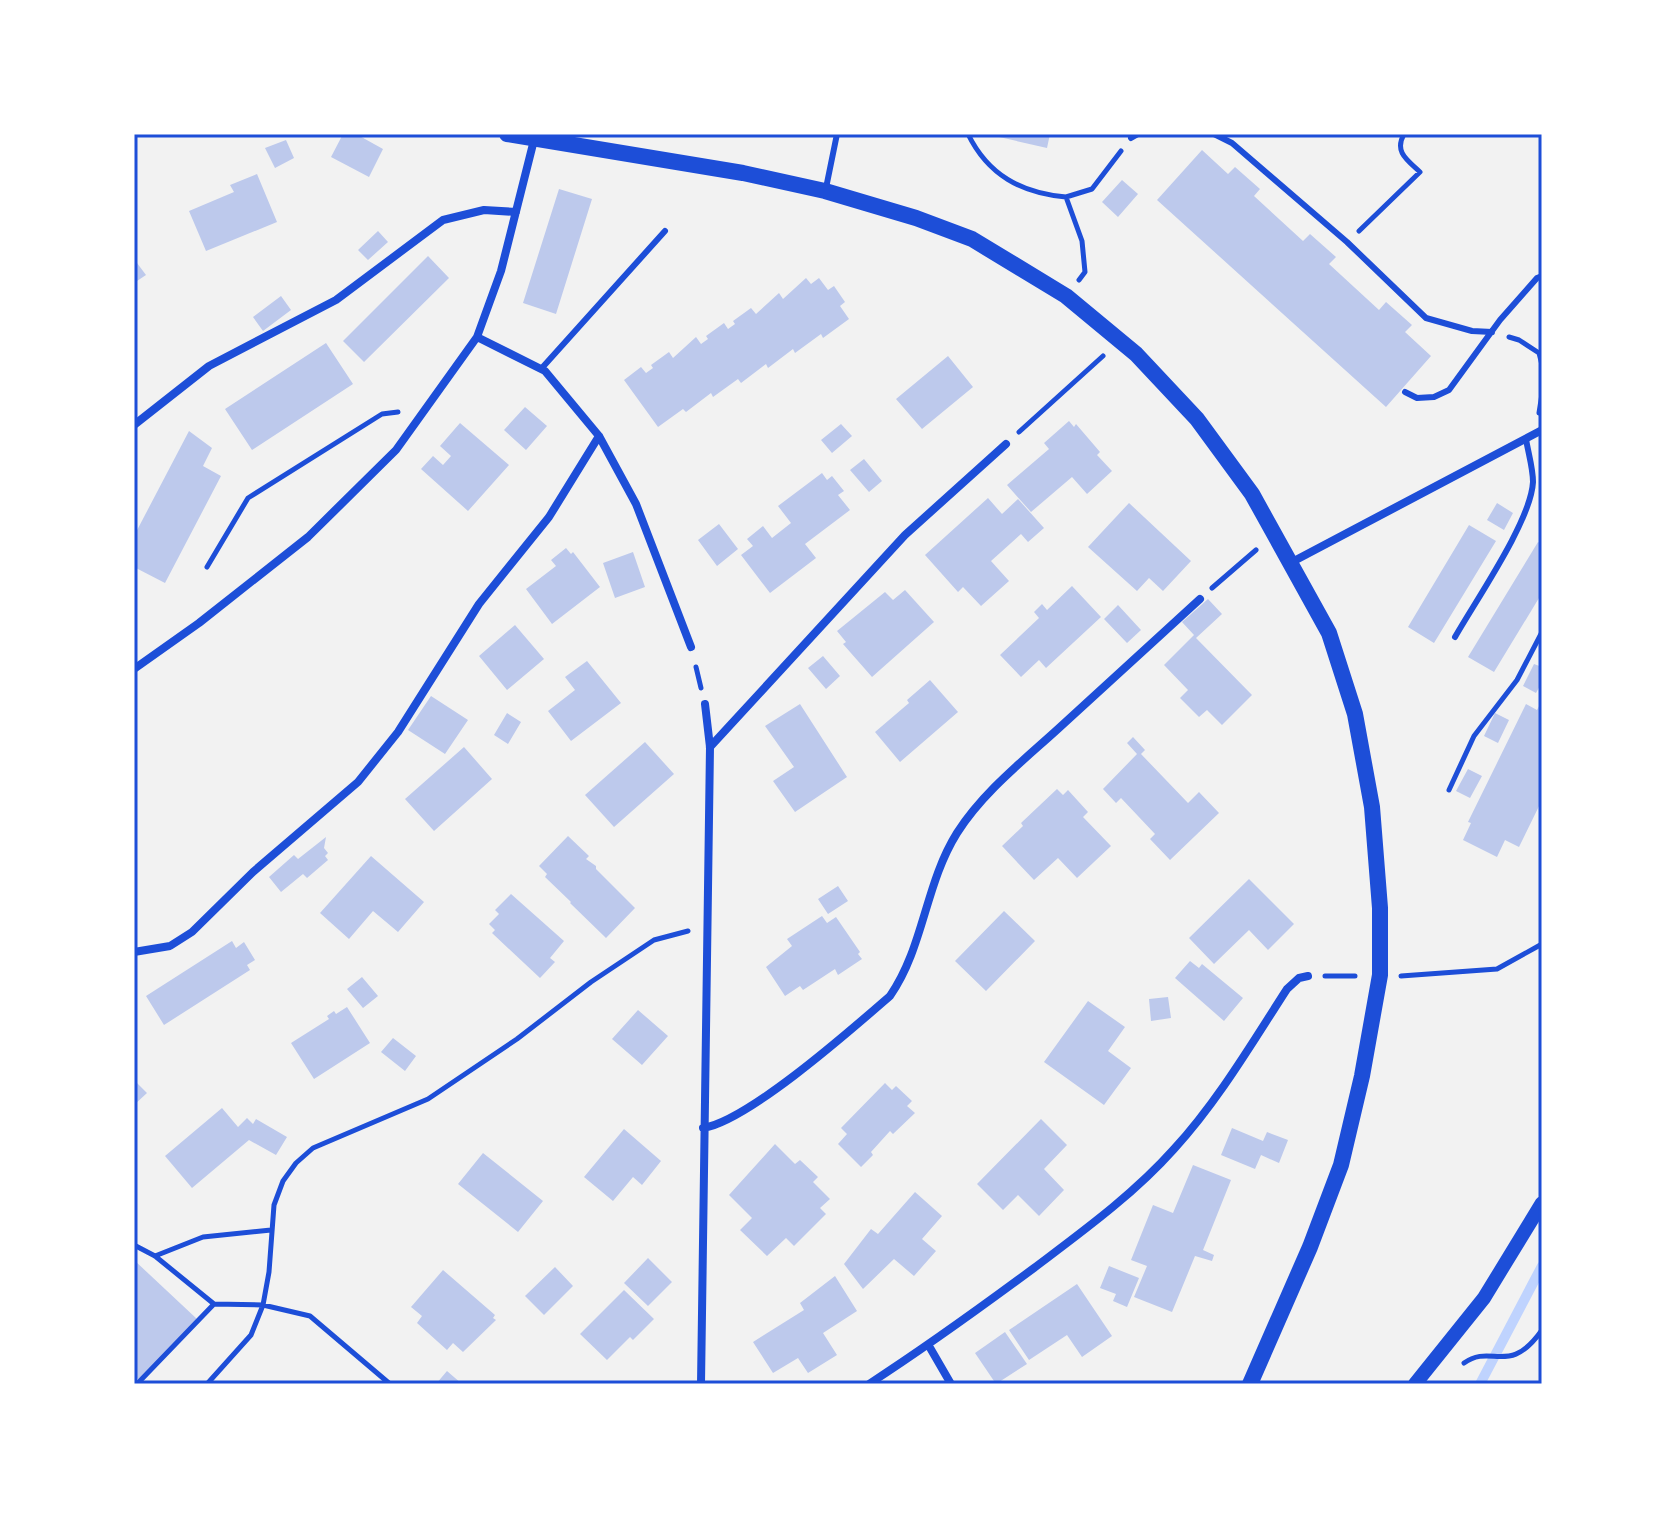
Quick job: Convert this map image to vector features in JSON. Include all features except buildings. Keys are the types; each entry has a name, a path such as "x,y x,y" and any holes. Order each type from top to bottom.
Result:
{"main road":[{"path":"507,134 743,173 825,191 916,218 972,239 1066,296 1164,382 1236,469 1276,533 1329,633 1355,714 1372,807 1380,908 1380,975 1362,1076 1341,1165 1310,1247 1250,1384"}],"street":[{"path":"134,669 199,623 308,537 396,450 477,337 501,271 534,140"},
{"path":"134,425 209,366 336,300 443,220 484,210 516,212"},
{"path":"477,337 541,369 599,436 636,504 691,647"},
{"path":"1292,562 1542,430"},
{"path":"134,952 170,946 192,932 253,872 358,782 398,732 479,604 549,517 599,436"},
{"path":"710,747 905,535 1006,444"},
{"path":"703,1128 715,1126 736,1115 775,1089 890,996 901,981 911,957 936,873 946,851 980,803 1200,599"},
{"path":"701,1384 710,747 705,704"},
{"path":"869,1384 929,1346 1081,1233 1134,1189 1173,1151 1205,1110 1287,989 1299,978 1308,976"},
{"path":"1415,1384 1484,1298 1542,1203"},
{"path":"929,1346 951,1384"}],"lane":[{"path":"825,191 837,134"},
{"path":"1131,138 1138,134"},
{"path":"1214,134 1232,143 1347,242 1426,318 1472,331 1492,332"},
{"path":"541,369 665,231"},
{"path":"1405,392 1417,398 1434,397 1449,390 1492,332 1542,276"},
{"path":"1455,637 1519,527 1529,503 1533,481 1526,439"}],"path":[{"path":"968,134 975,149 1008,181 1037,194 1066,197 1092,189 1131,138"},
{"path":"1347,242 1420,172 1400,153 1399,143 1404,134"},
{"path":"1066,197 1082,241 1085,272 1066,296"},
{"path":"1492,332 1519,340 1539,353 1542,365"},
{"path":"1006,444 1120,341"},
{"path":"207,567 248,498 382,414 422,415"},
{"path":"1200,599 1276,533"},
{"path":"1449,790 1474,736 1517,680 1542,632"},
{"path":"691,647 705,704"},
{"path":"207,1384 251,1335 263,1305 269,1272 274,1205 283,1181 296,1163 313,1148 428,1099 654,940 708,926"},
{"path":"1419,975 1497,969 1542,944"},
{"path":"155,1256 203,1237 271,1230"},
{"path":"134,1245 155,1256 214,1304 263,1305 310,1316 390,1384"},
{"path":"137,1384 214,1304"},
{"path":"1472,1357 1507,1359 1530,1347 1542,1330"}],"waterway":[{"path":"1480,1384 1542,1266"}]}
